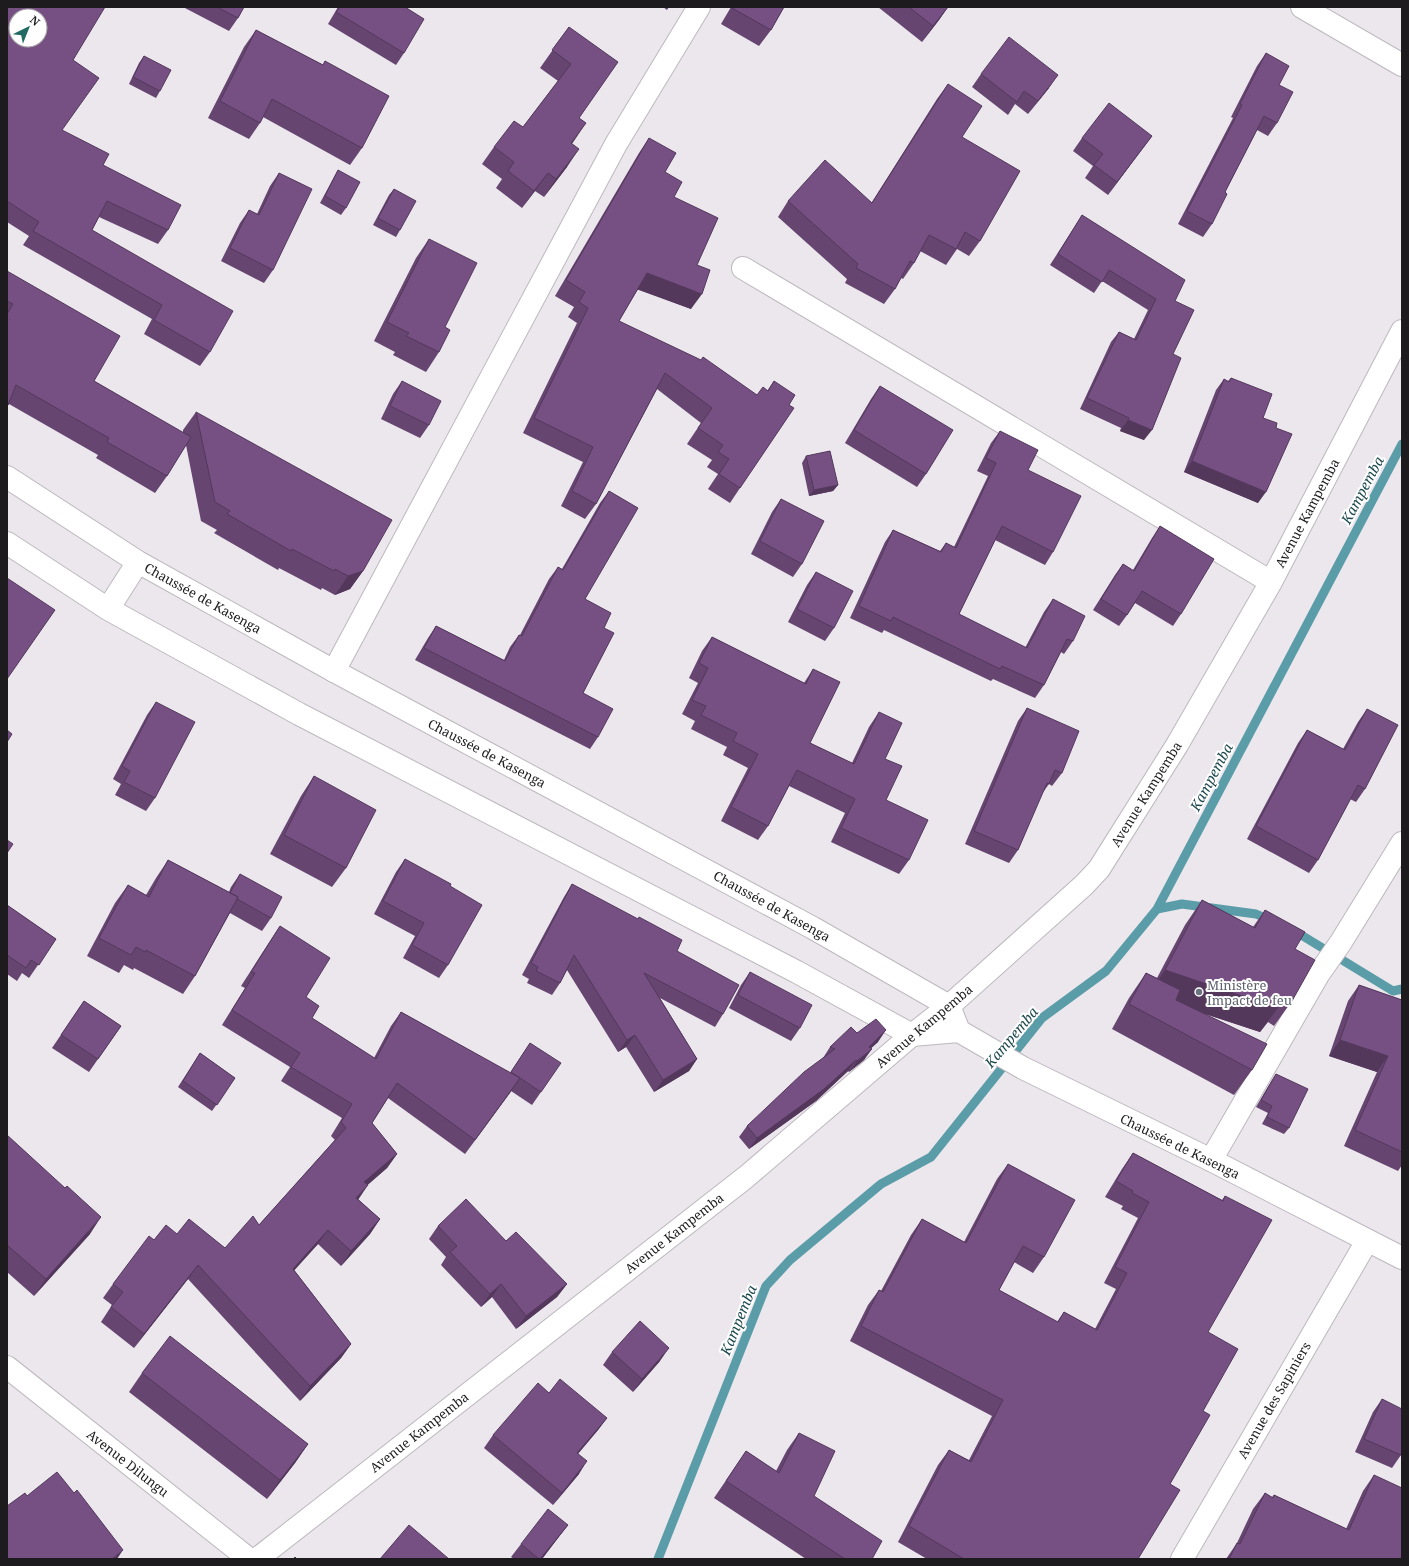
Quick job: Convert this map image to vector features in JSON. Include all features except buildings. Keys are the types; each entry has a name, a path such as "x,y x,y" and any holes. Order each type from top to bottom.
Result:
{"street":[{"path":"334,670 616,144 699,7"},
{"path":"1302,7 1402,65"},
{"path":"743,268 1271,582"},
{"name":"Avenue Kampemba","path":"257,1559 746,1177 912,1035 949,1006 1084,885 1099,869 1177,746 1271,582 1402,331"},
{"name":"Chaussée de Kasenga","path":"7,477 138,562 334,670 813,928 949,1006"},
{"path":"7,543 108,609 299,714 798,972 912,1035 967,1036"},
{"path":"108,609 138,562"},
{"path":"1211,1160 1318,975 1341,942 1402,844"},
{"path":"949,1006 967,1036"},
{"name":"Chaussée de Kasenga","path":"967,1036 1023,1068 1211,1160 1402,1258"},
{"name":"Avenue des Sapiniers","path":"1182,1559 1367,1241"},
{"name":"Avenue Dilungu","path":"7,1367 249,1559"}],"waterway":[{"name":"Kampemba","path":"658,1559 766,1286 790,1260 881,1184 931,1157 1042,1018 1106,971 1157,909 1402,444"},
{"path":"1157,909 1182,904 1256,914 1272,921"},
{"path":"1293,930 1393,991 1402,989"}],"place":[{"name":"Ministère Impact de feu","path":"1199,992"}]}
